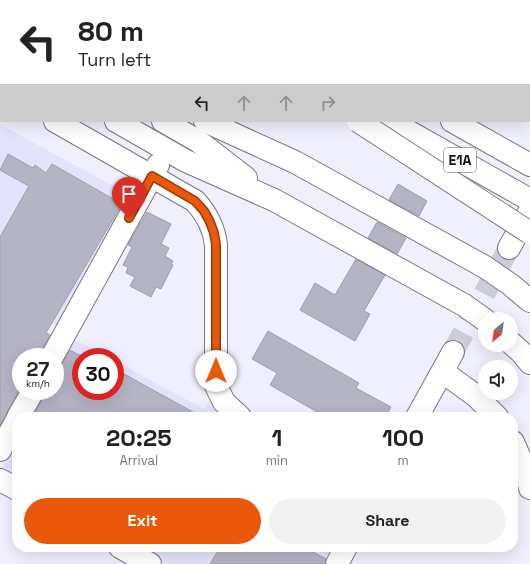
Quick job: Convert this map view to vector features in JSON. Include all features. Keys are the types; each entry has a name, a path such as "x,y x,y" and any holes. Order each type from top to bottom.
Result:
{"main road":[{"path":"57,122 155,170 195,201 204,211 214,233 216,245 216,386 224,402 235,412"},
{"path":"118,122 186,161 274,200 464,305 478,315"},
{"path":"165,122 198,141 274,200"},
{"path":"207,122 295,162 485,267 512,285 530,301"},
{"path":"238,122 295,162"},
{"path":"360,122 530,233"},
{"name":"E1A","path":"392,122 530,200"},
{"name":"E1A","path":"454,122 530,165"},
{"path":"57,348 155,170"},
{"path":"509,248 530,211"},
{"path":"518,349 530,363"},
{"path":"420,412 454,352"},
{"path":"443,372 476,396 492,412"},
{"path":"21,412 28,400"},
{"path":"0,450 12,429"},
{"path":"518,454 526,472 530,488"},
{"path":"0,480 12,486"},
{"path":"129,552 150,564"},
{"path":"337,564 343,552"}],"shaded area":[{"path":"0,124 129,195 132,203 62,329 0,295"},
{"path":"72,338 91,348 72,348 72,400 124,400 124,366 204,409 211,398 223,412 31,412 37,400 64,400 64,352"},
{"path":"12,450 12,479 4,475 3,465"},
{"path":"143,552 331,552 325,564 165,564"}],"building":[{"path":"8,154 33,168 35,165 46,173 52,164 122,204 46,333 50,335 43,348 12,348 12,400 14,400 0,425 0,237 29,186 0,170"},
{"path":"398,184 427,201 419,216 389,200"},
{"path":"147,212 171,224 161,244 169,248 165,256 173,261 171,264 173,265 161,289 156,287 151,297 130,286 135,277 126,273 128,267 123,265 132,247 128,245"},
{"path":"377,222 406,238 397,254 368,238"},
{"path":"356,259 385,275 364,311 370,314 355,341 300,310 315,283 335,295"},
{"path":"268,331 359,383 356,388 391,407 388,412 317,412 270,385 277,373 252,359"},
{"path":"70,350 72,351 72,400 124,400 124,374 193,412 35,412 42,400 64,400 64,361"},
{"path":"217,552 313,552 326,559 325,564 210,564"}],"tunnel":[{"path":"453,352 509,248"}],"route":[{"path":"129,218 152,176 195,201 204,211 214,233 216,245 216,371"}]}
